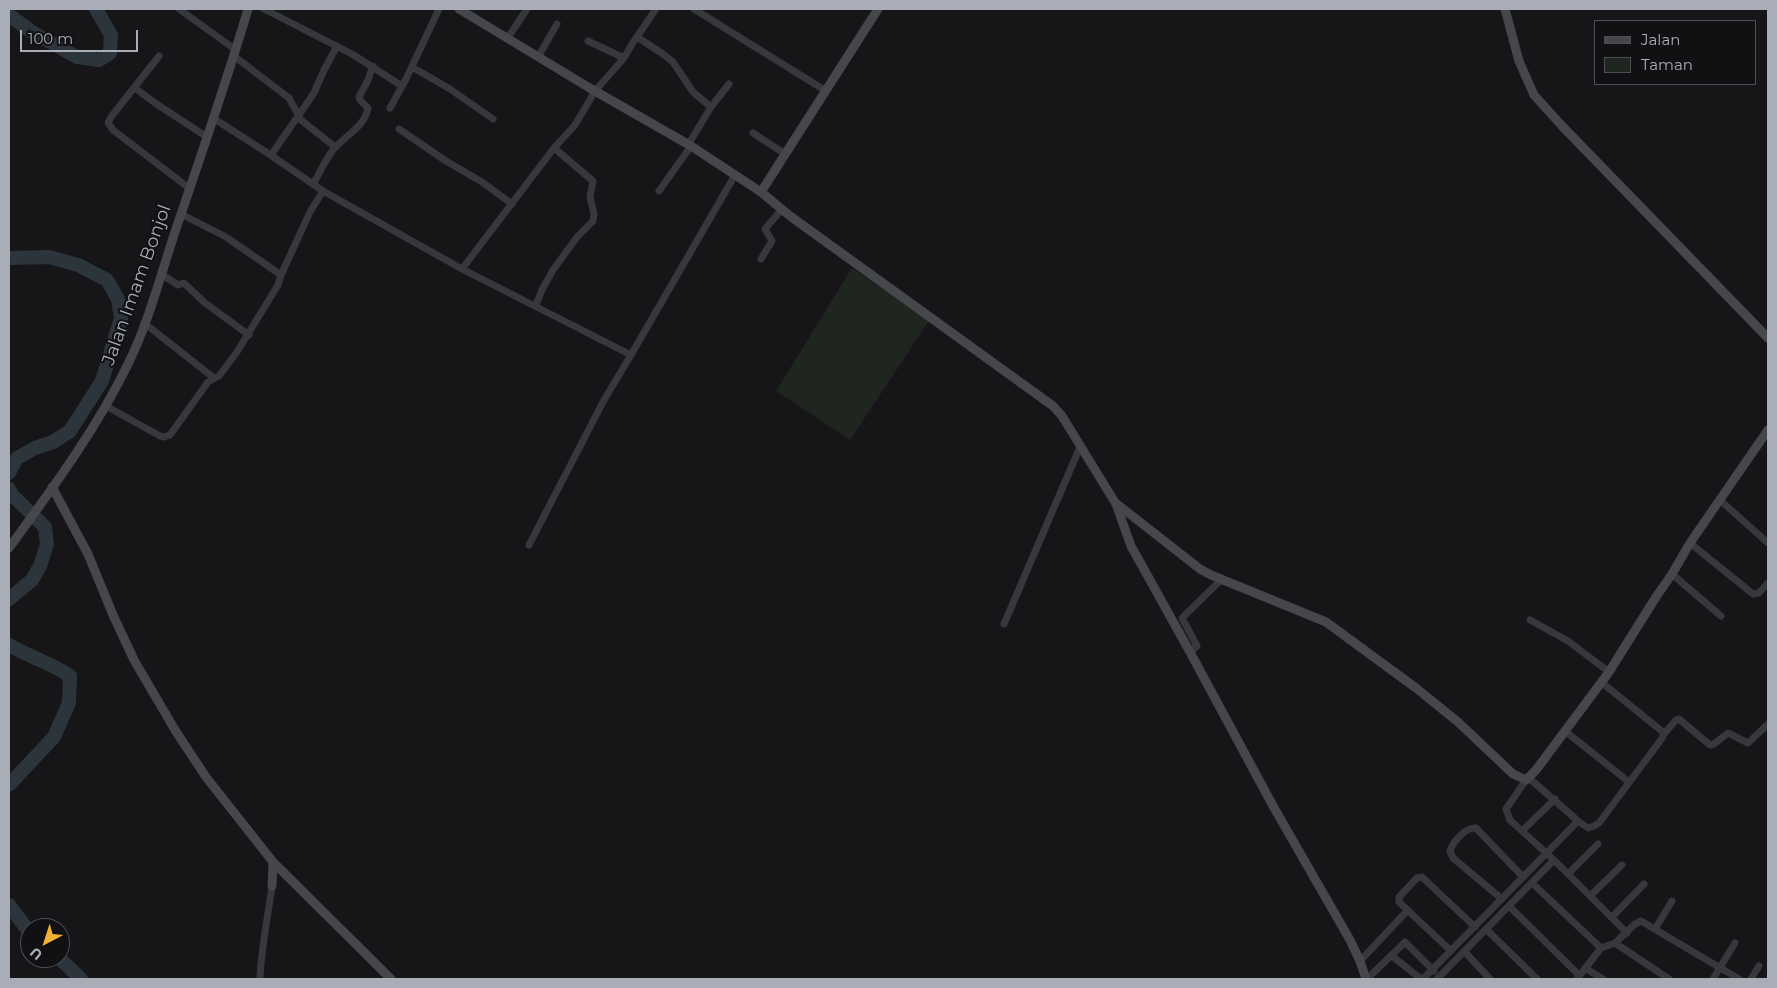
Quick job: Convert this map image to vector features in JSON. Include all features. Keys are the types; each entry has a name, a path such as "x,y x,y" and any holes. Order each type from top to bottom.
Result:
{"street":[{"path":"179,9 288,98 298,116 335,147"},
{"name":"Jalan Imam Bonjol","path":"9,548 52,488 106,406 130,362 207,137 248,9"},
{"path":"264,9 373,66 402,86"},
{"path":"390,108 412,68 439,9"},
{"path":"459,9 689,146 764,194 790,216 1053,406 1062,416 1116,504 1131,546 1273,806 1348,936 1366,979 1405,942 1439,978 1554,860"},
{"path":"507,39 527,9"},
{"path":"462,270 554,148 575,125 595,91 624,58 656,9"},
{"path":"694,9 826,91"},
{"path":"764,194 785,154 878,9"},
{"path":"1505,9 1519,60 1534,94 1563,128 1768,338"},
{"path":"538,57 558,24"},
{"path":"637,36 669,59 680,71 693,92 711,107"},
{"path":"588,41 624,58"},
{"path":"271,155 314,93 337,46"},
{"path":"160,56 110,117 108,122 109,126 189,188"},
{"path":"313,184 335,147 350,135 366,114 368,108 359,97 373,66"},
{"path":"412,68 450,89 493,120"},
{"path":"659,191 689,146 711,107 729,84"},
{"path":"135,88 207,137"},
{"path":"213,118 323,191 462,270 536,305 631,354"},
{"path":"399,130 450,164 464,170 512,204"},
{"path":"754,133 785,154"},
{"path":"536,305 553,270 591,223 594,216 590,197 593,181 554,148"},
{"path":"529,544 604,400 735,175"},
{"path":"106,406 155,434 168,437 208,382 219,376 249,335 278,285 310,212 323,191"},
{"path":"761,259 772,241 766,229 780,207"},
{"path":"181,214 226,237 281,275"},
{"path":"161,274 178,285 184,283 205,303 249,335"},
{"path":"144,323 214,378"},
{"path":"1628,933 1591,895 1510,820 1506,809 1609,672 1690,543 1768,430"},
{"path":"1004,624 1080,447"},
{"path":"52,488 88,554 134,660 171,724 206,777 273,862 391,979"},
{"path":"1720,501 1768,543"},
{"path":"1116,504 1200,569 1222,580 1326,622 1416,688 1458,722 1513,774 1527,779 1555,799 1588,828 1599,823 1664,734 1678,719 1710,744 1714,744 1728,733 1748,743 1768,724"},
{"path":"1690,543 1753,594 1759,593 1768,583"},
{"path":"1672,574 1721,616"},
{"path":"1190,652 1197,646 1182,618 1222,580"},
{"path":"1530,620 1568,641 1609,672"},
{"path":"1601,682 1664,734"},
{"path":"1565,731 1629,782"},
{"path":"1522,831 1555,799"},
{"path":"1392,956 1422,979 1578,821"},
{"path":"1502,899 1453,858 1450,851 1452,846 1466,830 1476,828 1523,877"},
{"path":"1568,874 1598,844"},
{"path":"260,979 261,954 272,886 273,862"},
{"path":"1591,895 1622,864"},
{"path":"272,886 277,880 288,877"},
{"path":"1451,951 1399,902 1399,897 1417,878 1422,877 1475,927"},
{"path":"1532,882 1601,948"},
{"path":"1612,917 1644,884"},
{"path":"1655,929 1672,901"},
{"path":"1509,906 1578,977 1601,948 1615,944 1635,924 1641,921 1739,979"},
{"path":"1360,961 1408,910"},
{"path":"1486,929 1537,979"},
{"path":"1713,979 1735,943"},
{"path":"1615,944 1669,979"},
{"path":"1464,951 1490,979"},
{"path":"1751,979 1759,966"},
{"path":"1585,968 1602,979"}],"green space":[{"path":"852,268 929,321 850,440 776,391"}],"waterway":[{"path":"9,15 32,32 77,57 99,60 110,53 111,35 96,9"},
{"path":"9,258 49,257 78,265 107,280 118,299 121,318 102,381 70,431 53,442 35,448 17,458 9,473"},
{"path":"9,489 12,495 45,527 47,544 40,566 32,580 9,599"},
{"path":"9,645 56,667 70,676 69,703 54,737 9,785"},
{"path":"9,905 20,920"},
{"path":"69,968 81,979"}]}
